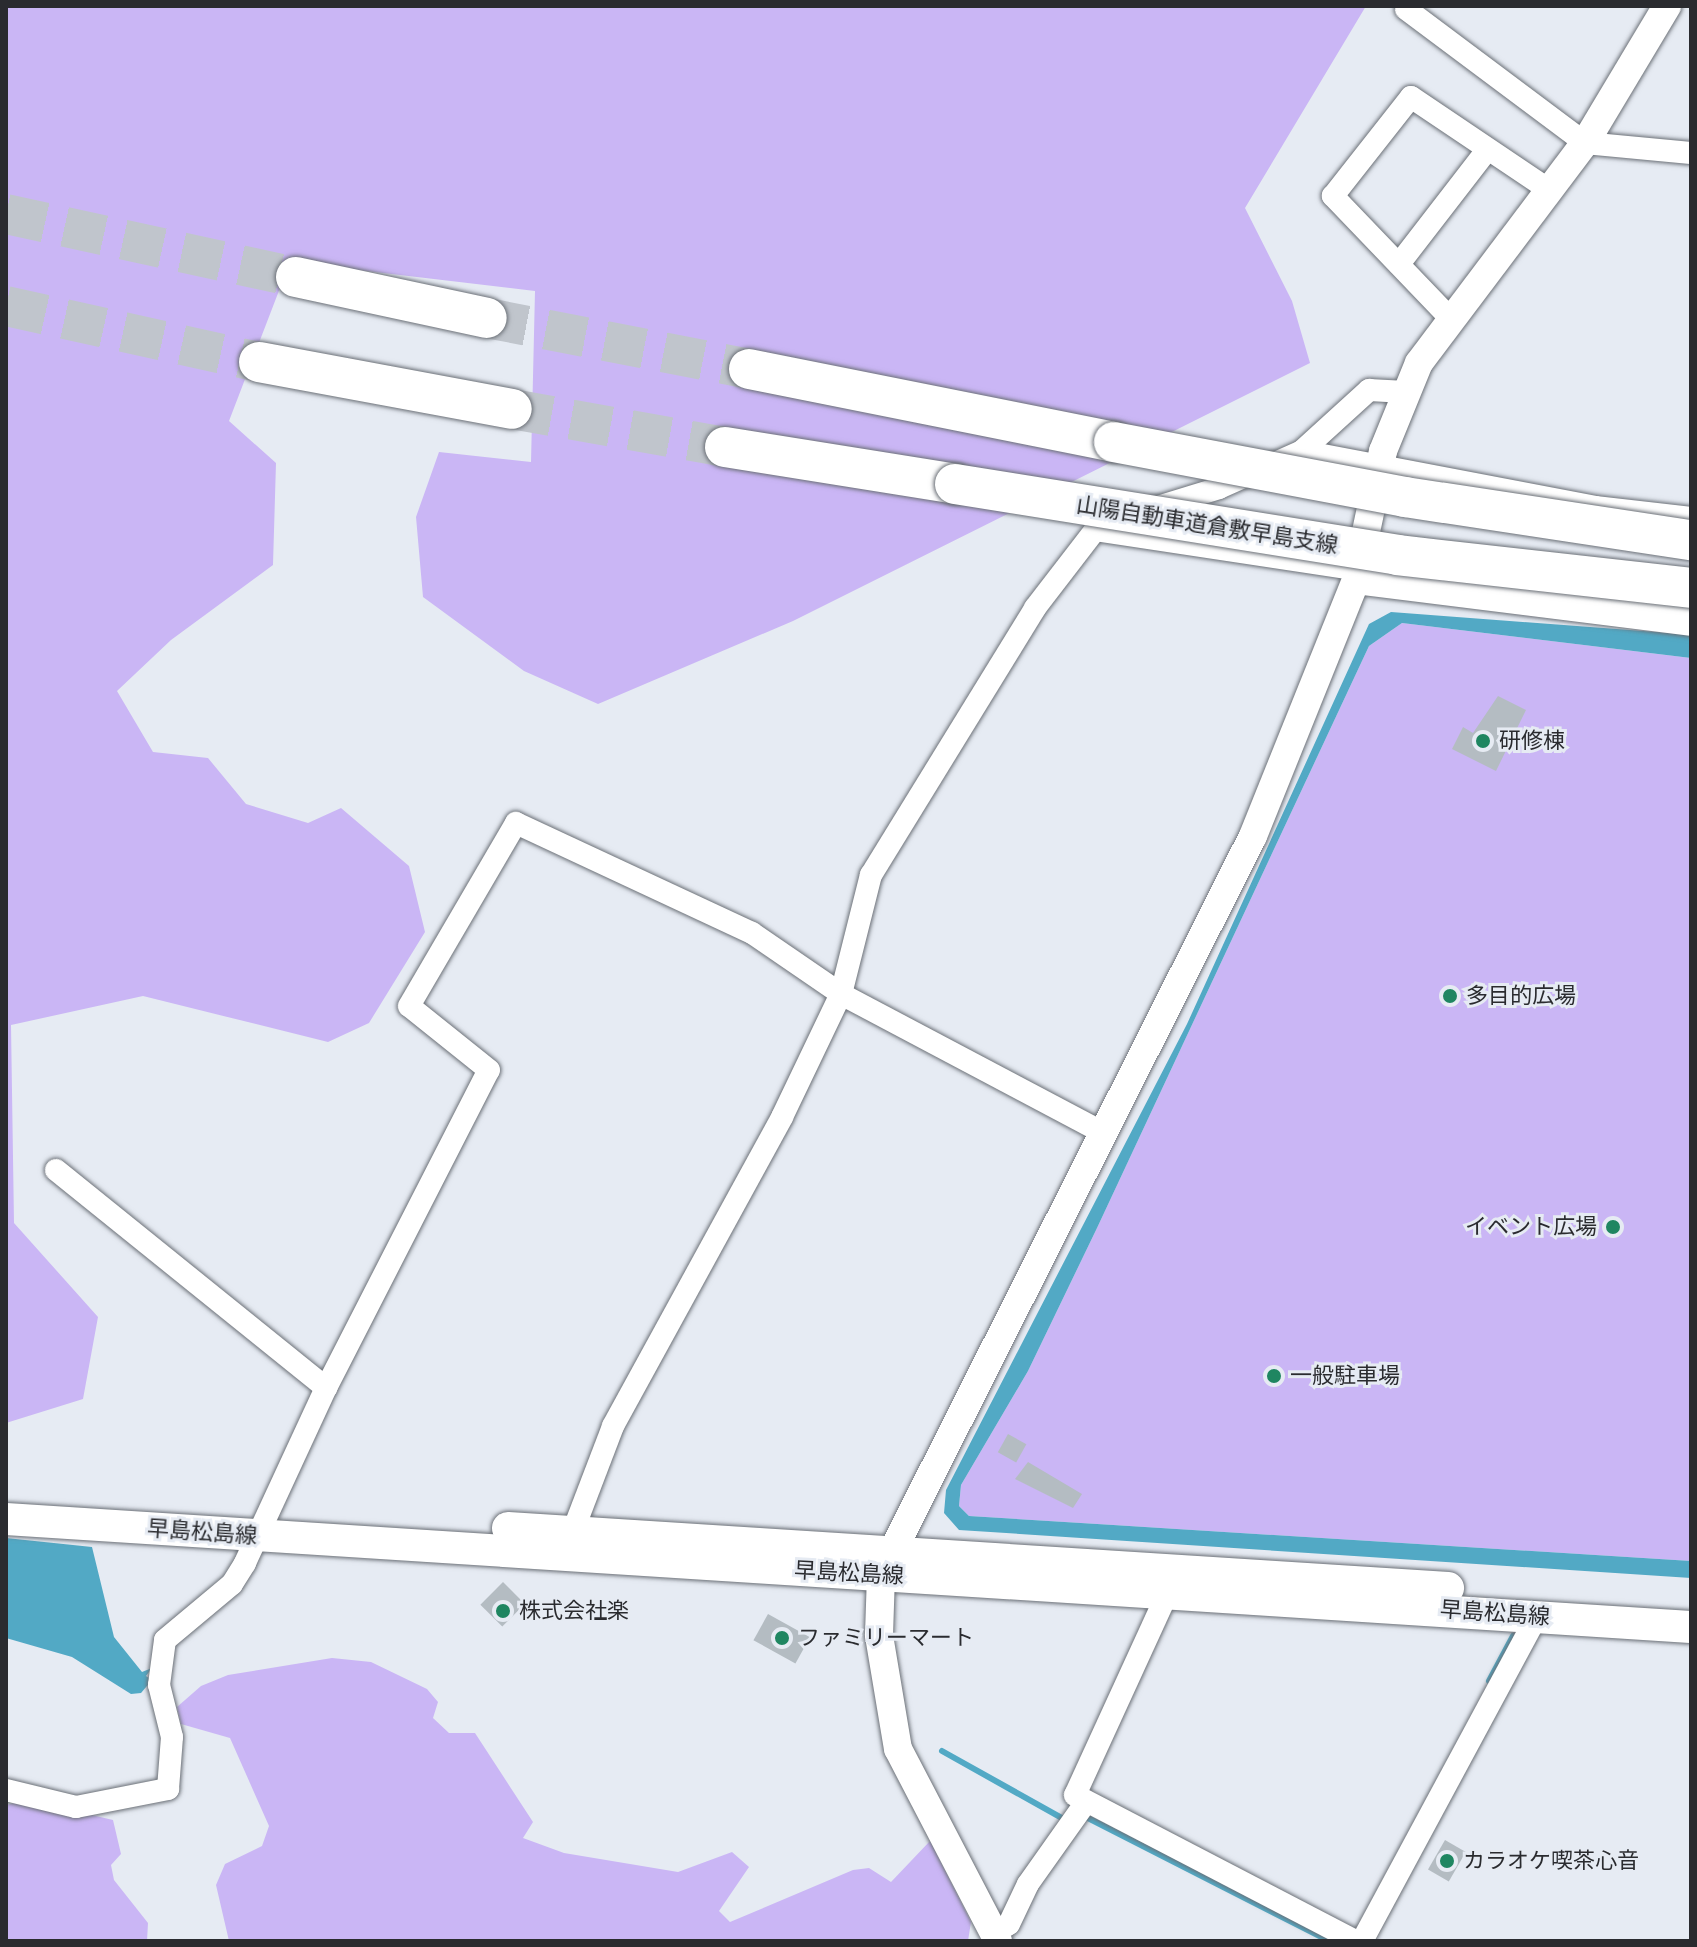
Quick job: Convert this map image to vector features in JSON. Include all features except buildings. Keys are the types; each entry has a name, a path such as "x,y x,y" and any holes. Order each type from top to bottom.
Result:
{"highway":[{"path":"296,277 487,318"},
{"path":"259,362 512,409"},
{"path":"749,369 1405,497 1691,540"},
{"name":"山陽自動車道倉敷早島支線","path":"725,447 1397,555 1691,588"}],"main road":[{"name":"早島松島線","path":"6,1498 260,1526 1691,1606"},
{"name":"早島松島線","path":"6,1519 573,1531 1168,1592 1691,1627"}],"street":[{"path":"1168,1592 1079,1805 1028,1884 1009,1924 996,1937 898,1749 879,1635 886,1562 1259,824 1357,575 1378,466 1406,392 1449,317 1551,191 1585,143 1667,6"},
{"path":"1406,9 1585,143 1691,153"},
{"path":"1449,317 1333,196 1411,97 1551,191"},
{"path":"1399,264 1487,150"},
{"path":"573,1531 613,1426 782,1117 841,994 871,875 1019,633 1095,530 1113,519 1219,488 1302,451 1369,390 1406,392"},
{"path":"1302,451 1691,518"},
{"path":"1095,530 1357,575 1691,622"},
{"path":"6,1790 76,1807 168,1789 172,1737 159,1685 165,1640 232,1584 326,1388 489,1070 409,1006 516,823 752,933 841,994 1105,1134"},
{"path":"56,1170 326,1388"},
{"path":"1079,1805 1354,1940 1537,1616"}],"shaded area":[{"path":"6,6 1366,6 1245,208 1292,301 1310,363 793,621 598,704 524,671 423,597 416,517 439,452 531,462 535,291 290,262 229,421 276,463 273,565 171,640 117,691 153,752 208,758 246,804 308,823 341,808 409,866 425,932 369,1023 328,1042 143,996 11,1025 14,1223 98,1317 83,1399 6,1423"},
{"path":"1402,623 1691,658 1691,1561 969,1516 959,1506 961,1485 1028,1371 1369,646"},
{"path":"332,1658 371,1662 427,1689 438,1702 433,1718 449,1733 475,1733 533,1822 523,1838 564,1853 678,1872 732,1852 749,1867 719,1911 730,1922 853,1870 869,1868 891,1882 930,1841 971,1922 968,1941 229,1941 216,1885 225,1864 262,1846 269,1826 230,1738 181,1724 177,1707 201,1686 228,1675"},
{"path":"28,1800 113,1820 121,1854 111,1865 114,1880 148,1923 147,1941 6,1941 6,1805"}],"water":[{"path":"1391,612 1691,635 1691,658 1402,623 1369,646 1028,1371 961,1485 959,1506 969,1516 1691,1561 1691,1578 959,1530 944,1513 946,1490 1187,1024 1369,624"},
{"path":"6,1538 92,1547 114,1637 142,1672 152,1668 146,1676 152,1680 141,1693 131,1694 72,1657 6,1638"}],"waterway":[{"path":"1489,1681 1513,1636"},
{"path":"942,1751 1062,1818"},
{"path":"1084,1816 1329,1941"}],"tunnel":[{"path":"6,214 296,277"},
{"path":"6,306 259,362"},
{"path":"487,318 749,369"},
{"path":"512,409 725,447"}],"place":[{"name":"研修棟","path":"1483,741"},
{"name":"多目的広場","path":"1450,996"},
{"name":"イベント広場","path":"1613,1227"},
{"name":"一般駐車場","path":"1274,1376"},
{"name":"株式会社楽","path":"503,1611"},
{"name":"ファミリーマート","path":"782,1638"},
{"name":"カラオケ喫茶心音","path":"1447,1861"}]}
